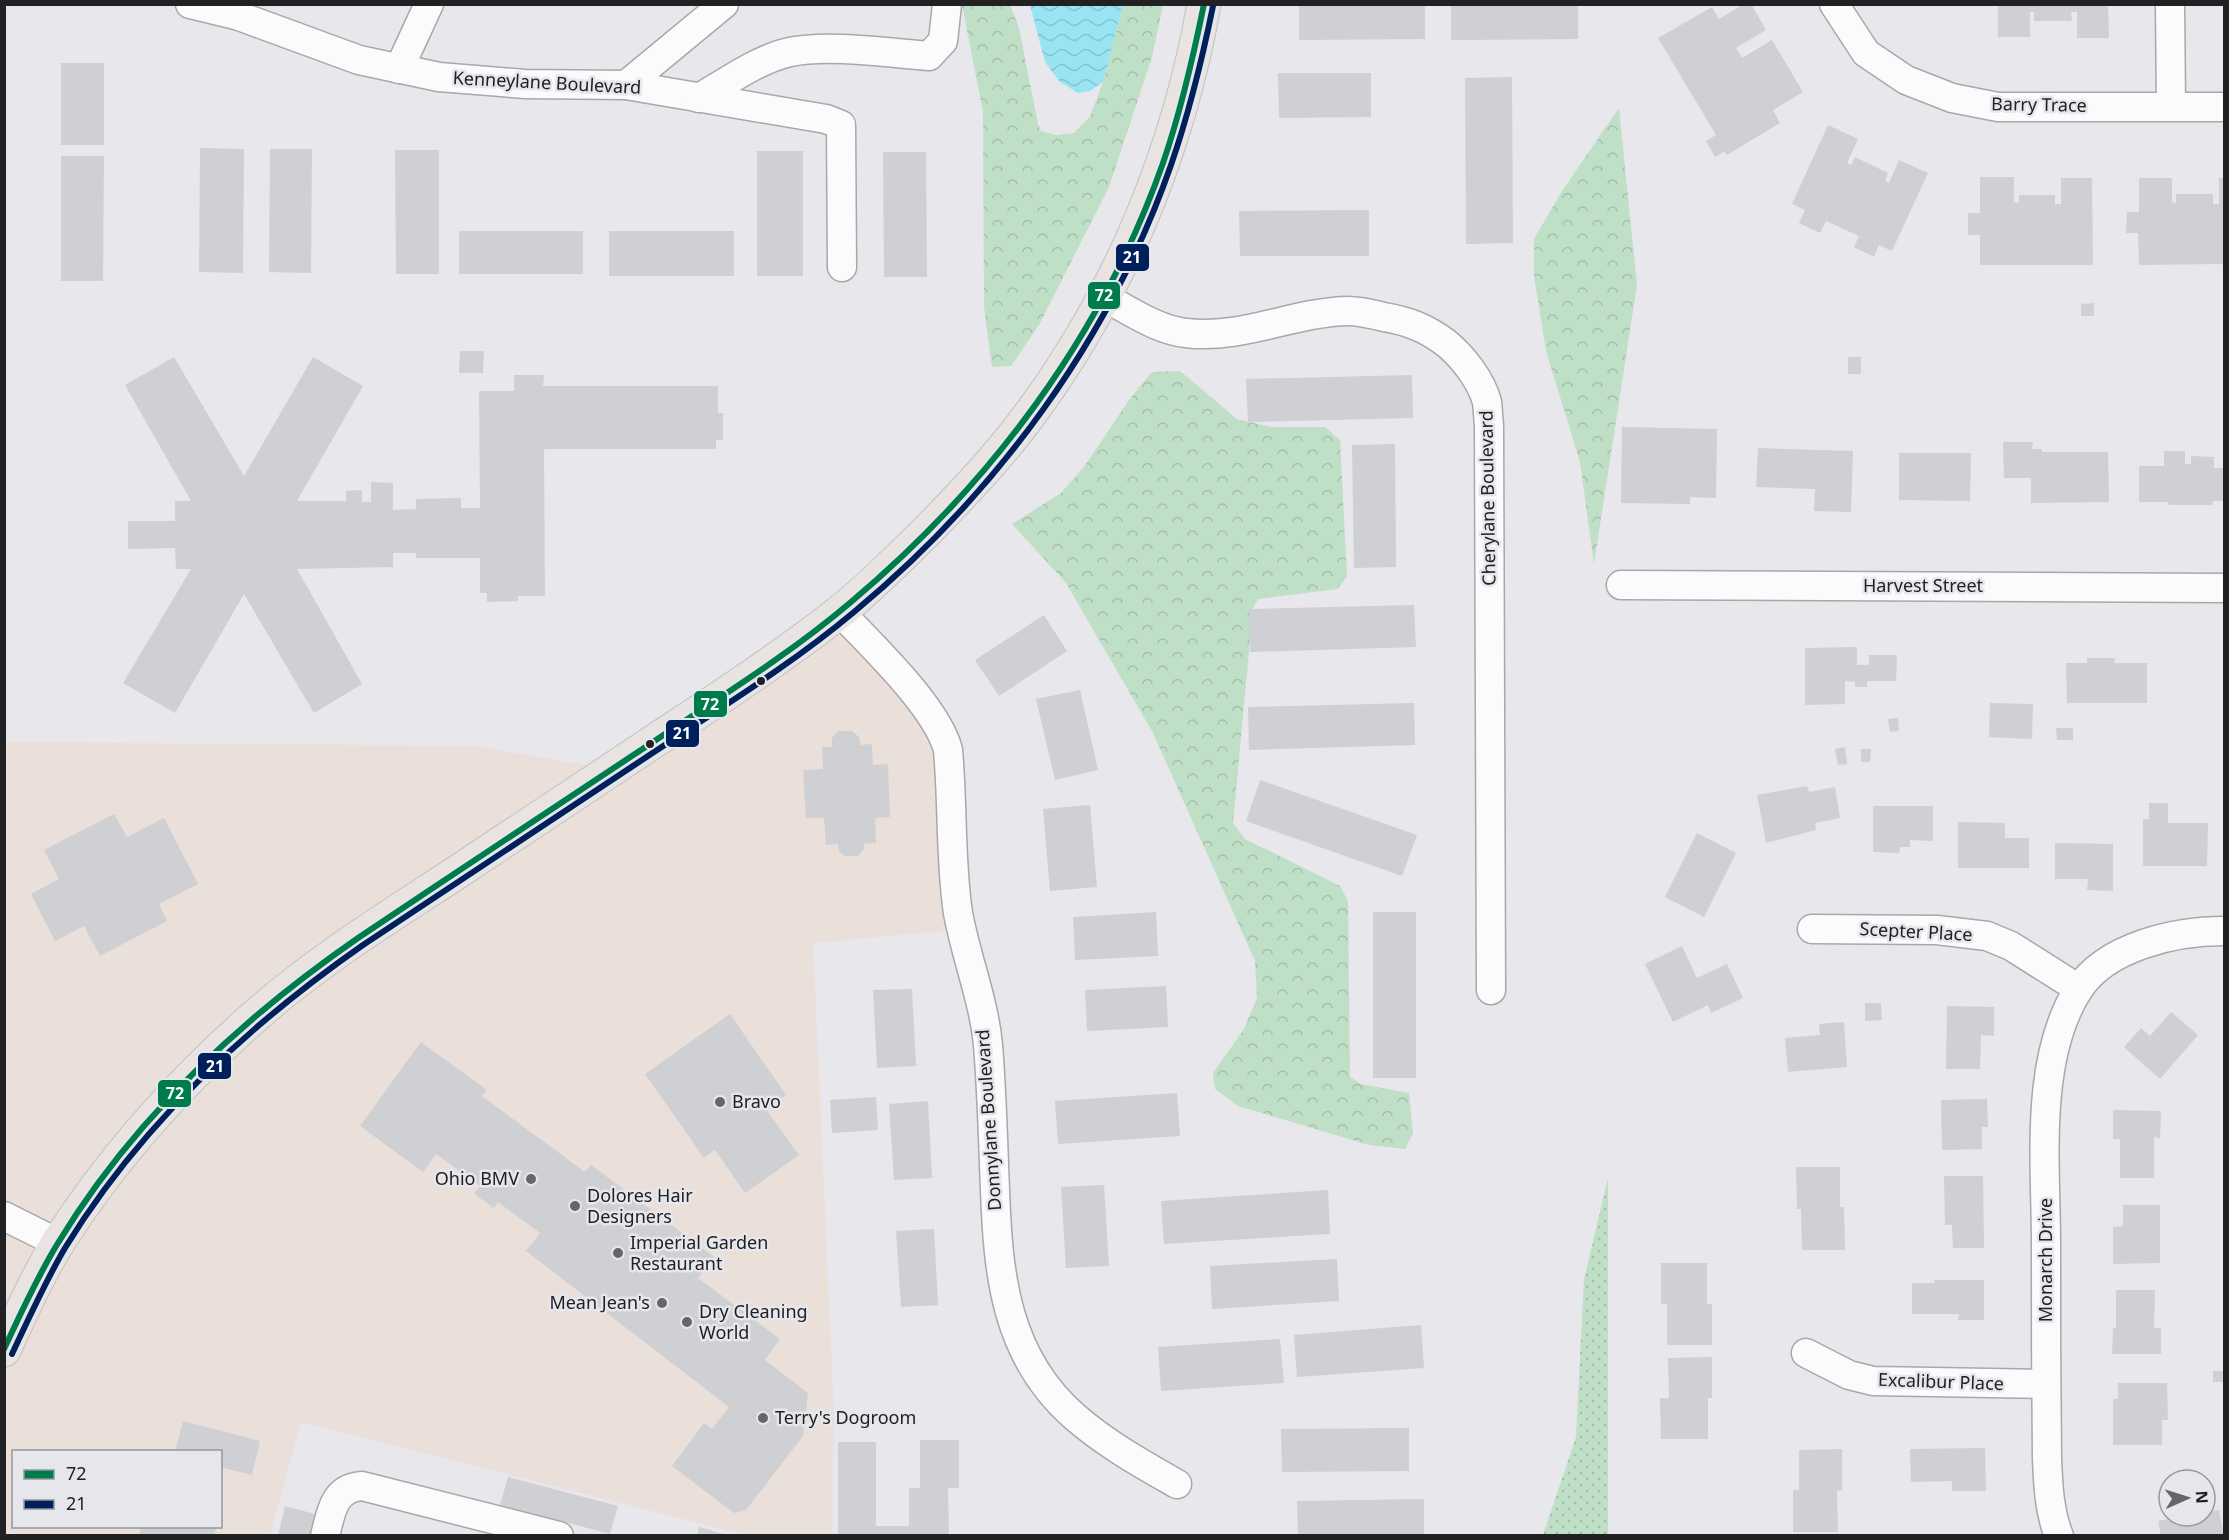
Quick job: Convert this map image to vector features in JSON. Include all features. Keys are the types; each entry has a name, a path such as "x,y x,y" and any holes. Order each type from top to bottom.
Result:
{"main road":[{"path":"4,1350 58,1243 109,1171 188,1079 272,1001 386,919 758,673 840,612 893,565 998,455 1036,406 1073,351 1104,297 1132,239 1166,153 1197,48 1204,4"}],"street":[{"name":"Kenneylane Boulevard","path":"190,4 239,16 359,60 438,77 525,84 626,84 699,98 808,114 841,125 842,267"},
{"path":"399,69 429,4"},
{"path":"626,84 724,4"},
{"path":"699,98 761,63 787,52 812,48 929,56 943,41 947,4"},
{"name":"Barry Trace","path":"1834,4 1866,53 1906,80 1952,98 1998,107 2224,106"},
{"path":"2170,4 2171,106"},
{"name":"Cherylane Boulevard","path":"1104,297 1168,330 1188,334 1226,332 1350,311 1404,320 1433,333 1452,348 1467,364 1479,385 1486,401 1489,424 1491,990"},
{"name":"Harvest Street","path":"1621,585 2224,588"},
{"name":"Donnylane Boulevard","path":"840,612 884,658 933,717 943,734 948,750 956,893 964,942 987,1040 998,1252 1003,1289 1014,1329 1035,1372 1063,1406 1118,1449 1177,1484"},
{"name":"Scepter Place","path":"1812,929 1938,930 1987,936 2011,946 2079,989"},
{"name":"Monarch Drive","path":"2059,1536 2054,1523 2048,1490 2046,1384 2046,1114 2053,1049 2065,1015 2079,989 2095,971 2137,946 2190,932 2224,931"},
{"path":"4,1216 58,1243"},
{"name":"Excalibur Place","path":"1806,1353 1849,1375 1873,1381 2046,1384"},
{"path":"325,1536 333,1504 338,1496 349,1488 362,1486 559,1536"}],"shaded area":[{"path":"850,598 943,723 964,929 813,943 834,1413 832,1535 746,1535 301,1422 270,1535 5,1536 5,742 475,746 613,770"}],"green space":[{"path":"962,5 1010,5 1019,28 1038,124 1041,131 1056,135 1074,133 1090,117 1103,82 1123,5 1163,5 1152,57 1109,187 1039,325 1011,366 992,367 984,307 983,112"},
{"path":"1619,108 1637,285 1594,564 1580,462 1546,351 1534,276 1534,239 1562,191"},
{"path":"1180,371 1237,419 1271,427 1325,427 1340,440 1347,577 1337,589 1258,599 1253,608 1233,823 1245,839 1340,886 1348,901 1350,1077 1361,1084 1409,1093 1413,1133 1405,1149 1369,1145 1238,1106 1215,1089 1213,1073 1244,1029 1257,998 1255,961 1153,733 1066,583 1012,524 1061,493 1084,467 1129,400 1152,372"},
{"path":"1608,1178 1608,1535 1543,1535 1576,1437 1584,1280"}],"water":[{"path":"1030,5 1123,5 1103,82 1090,91 1078,93 1060,82 1045,62"}],"building":[{"path":"1299,4 1425,4 1425,39 1299,40"},
{"path":"1451,4 1578,4 1578,39 1451,40"},
{"path":"1744,4 1751,4 1766,30 1736,48 1742,58 1772,40 1803,92 1773,110 1780,123 1727,155 1725,151 1715,157 1706,141 1716,135 1658,38 1712,7 1719,19"},
{"path":"1998,4 2108,4 2109,38 2077,38 2077,12 2071,12 2072,21 2034,21 2034,12 2030,12 2030,37 1998,37"},
{"path":"61,63 104,63 104,145 61,145"},
{"path":"1278,73 1371,73 1371,117 1279,118"},
{"path":"1512,77 1513,243 1466,244 1465,78"},
{"path":"1828,125 1858,139 1847,163 1851,165 1855,157 1888,173 1885,181 1889,183 1899,160 1928,173 1892,251 1879,245 1874,257 1854,247 1859,236 1826,221 1820,233 1799,223 1805,210 1792,204"},
{"path":"200,148 244,149 243,273 199,272"},
{"path":"270,149 312,149 311,273 269,272"},
{"path":"395,150 439,150 439,274 396,274"},
{"path":"757,151 803,151 803,276 757,276"},
{"path":"883,152 926,152 927,277 884,277"},
{"path":"61,156 104,156 103,281 61,281"},
{"path":"1980,177 2014,177 2014,202 2019,203 2019,195 2055,195 2055,204 2061,204 2061,178 2092,178 2093,265 1980,265 1980,235 1968,235 1968,213 1980,213"},
{"path":"2139,178 2172,178 2172,202 2176,203 2176,194 2213,194 2213,204 2219,204 2219,178 2224,178 2224,264 2139,265 2138,233 2126,233 2127,212 2139,212"},
{"path":"1369,210 1369,256 1240,256 1239,211"},
{"path":"459,231 583,231 583,274 459,274"},
{"path":"609,231 734,231 734,276 609,276"},
{"path":"2094,303 2094,316 2081,316 2081,304"},
{"path":"460,351 484,351 483,373 459,373"},
{"path":"174,357 244,476 313,357 363,386 297,501 346,501 346,491 362,490 362,502 371,502 371,482 393,483 393,510 416,509 416,499 461,498 461,508 480,508 479,391 514,391 514,375 544,375 543,386 718,386 718,413 723,413 723,440 716,440 716,449 544,449 545,596 518,596 518,601 487,602 487,593 480,593 480,558 416,558 416,553 393,553 393,567 297,569 362,684 314,713 244,594 175,713 123,683 191,569 176,569 175,548 128,549 128,521 175,521 175,501 191,501 125,385"},
{"path":"1848,357 1861,357 1861,374 1848,374"},
{"path":"1412,375 1413,418 1248,422 1246,379"},
{"path":"1622,427 1717,429 1716,498 1690,497 1690,504 1621,503"},
{"path":"2003,442 2033,442 2032,449 2042,449 2042,452 2108,452 2109,502 2031,503 2031,478 2004,478"},
{"path":"1395,444 1396,567 1354,568 1352,445"},
{"path":"1758,448 1853,451 1851,512 1814,511 1815,489 1756,487"},
{"path":"2164,451 2185,451 2185,464 2191,464 2191,456 2214,457 2214,468 2224,468 2224,501 2213,501 2213,505 2139,502 2139,466 2164,466"},
{"path":"1899,453 1971,453 1970,501 1899,500"},
{"path":"1414,605 1416,647 1250,652 1249,609"},
{"path":"1044,615 1067,651 999,696 975,660"},
{"path":"1857,647 1857,665 1869,665 1869,655 1897,655 1896,681 1867,681 1867,687 1855,687 1855,682 1845,681 1845,704 1805,705 1805,648"},
{"path":"2087,658 2115,658 2114,663 2147,663 2147,703 2067,703 2066,663 2087,663"},
{"path":"1080,690 1098,770 1055,780 1036,699"},
{"path":"1414,703 1415,745 1249,750 1248,707"},
{"path":"1990,703 2033,704 2032,739 1989,737"},
{"path":"1898,718 1899,731 1890,732 1888,719"},
{"path":"2056,728 2073,728 2073,740 2057,740"},
{"path":"838,731 852,731 859,737 860,745 872,744 873,765 888,764 890,817 875,818 876,843 864,844 864,849 858,856 845,856 839,851 838,844 826,845 824,818 806,818 803,770 823,769 822,747 832,747 832,738"},
{"path":"1845,747 1847,764 1838,765 1835,749"},
{"path":"1861,749 1871,749 1870,762 1861,762"},
{"path":"1260,780 1417,835 1402,876 1246,821"},
{"path":"1807,786 1809,792 1835,787 1840,818 1815,823 1816,830 1766,843 1757,795"},
{"path":"2149,803 2168,803 2168,823 2208,823 2207,866 2143,866 2143,819 2149,819"},
{"path":"1090,805 1097,887 1050,891 1043,809"},
{"path":"1873,806 1933,806 1933,841 1910,840 1910,847 1900,847 1899,853 1873,852"},
{"path":"114,814 127,837 164,818 198,884 159,904 167,921 100,956 84,926 55,941 31,894 59,879 44,850"},
{"path":"1958,822 2005,823 2005,838 2029,838 2029,868 1958,868"},
{"path":"1697,833 1736,853 1704,917 1665,897"},
{"path":"2055,843 2113,844 2113,891 2087,890 2088,879 2055,879"},
{"path":"1156,912 1158,956 1075,960 1073,917"},
{"path":"1373,912 1416,912 1416,1078 1373,1078"},
{"path":"1682,946 1697,978 1727,964 1743,998 1711,1013 1708,1005 1673,1022 1645,964"},
{"path":"1166,986 1168,1027 1087,1031 1085,990"},
{"path":"912,989 916,1066 877,1068 873,990"},
{"path":"1865,1003 1881,1003 1882,1020 1865,1021"},
{"path":"1947,1006 1994,1007 1994,1036 1981,1035 1980,1069 1946,1069"},
{"path":"2171,1012 2198,1035 2160,1079 2124,1047 2141,1028 2150,1036"},
{"name":"Bravo","path":"730,1014 786,1095 766,1109 799,1155 745,1193 715,1150 704,1158 645,1074"},
{"path":"1844,1022 1847,1067 1788,1072 1785,1038 1820,1035 1819,1024"},
{"path":"421,1042 487,1090 482,1096 585,1172 591,1165 714,1257 698,1278 780,1339 765,1360 808,1393 803,1436 746,1510 734,1513 672,1466 704,1423 712,1429 729,1407 526,1251 540,1233 498,1202 494,1208 474,1194 480,1186 436,1154 423,1172 360,1126"},
{"path":"1177,1093 1180,1136 1058,1144 1055,1101"},
{"path":"876,1097 878,1130 832,1133 830,1100"},
{"path":"1987,1099 1988,1127 1982,1127 1982,1149 1942,1150 1941,1100"},
{"path":"928,1101 932,1178 894,1180 889,1104"},
{"path":"2113,1110 2161,1111 2160,1138 2154,1137 2154,1178 2120,1178 2120,1139 2113,1139"},
{"path":"1796,1167 1840,1167 1840,1207 1844,1207 1845,1250 1802,1250 1801,1209 1797,1209"},
{"path":"1944,1176 1983,1176 1984,1248 1953,1248 1952,1225 1945,1225"},
{"path":"1104,1185 1109,1266 1066,1268 1061,1187"},
{"path":"1328,1190 1330,1234 1164,1244 1161,1201"},
{"path":"2123,1205 2160,1205 2160,1263 2113,1264 2113,1227 2123,1226"},
{"path":"934,1229 938,1305 901,1307 896,1231"},
{"path":"1337,1259 1339,1301 1212,1309 1210,1266"},
{"path":"1661,1263 1707,1263 1707,1304 1712,1304 1712,1345 1667,1345 1667,1304 1661,1304"},
{"path":"1934,1280 1984,1280 1984,1320 1958,1320 1959,1314 1912,1314 1912,1283 1935,1283"},
{"path":"2116,1290 2155,1290 2154,1328 2161,1328 2161,1354 2112,1354 2113,1328 2116,1328"},
{"path":"1421,1325 1424,1368 1297,1377 1294,1335"},
{"path":"1280,1339 1284,1383 1161,1391 1158,1347"},
{"path":"1712,1357 1712,1398 1708,1398 1708,1439 1661,1439 1660,1398 1669,1398 1668,1358"},
{"path":"2213,1371 2224,1371 2224,1382 2213,1382"},
{"path":"2118,1383 2167,1383 2168,1420 2162,1420 2162,1445 2113,1445 2113,1399 2118,1399"},
{"path":"183,1421 260,1441 252,1475 222,1468 222,1450 176,1450"},
{"path":"1409,1428 1409,1471 1282,1472 1281,1429"},
{"path":"920,1440 959,1440 959,1488 948,1488 949,1536 838,1536 838,1442 876,1442 876,1526 909,1526 909,1488 920,1488"},
{"path":"1985,1448 1986,1491 1952,1491 1952,1481 1911,1482 1910,1449"},
{"path":"1842,1449 1842,1490 1837,1491 1838,1532 1793,1532 1793,1490 1799,1490 1799,1450"},
{"path":"508,1477 618,1506 610,1534 500,1505"},
{"path":"1424,1499 1424,1536 1298,1536 1297,1501"},
{"path":"285,1506 315,1514 310,1536 278,1536"},
{"path":"2217,1510 2219,1510 2224,1536 2161,1536 2159,1528 2217,1528"},
{"path":"699,1527 727,1535 727,1536 697,1536"},
{"path":"141,1528 216,1528 214,1536 139,1536"}],"transit line":[{"name":"72","path":"4,1349 43,1269 87,1198 155,1114 231,1038 315,969 358,938 729,692 804,639 851,602 950,508 995,457 1037,403 1074,347 1108,288 1138,227 1163,163 1186,84 1204,4"},
{"name":"21","path":"12,1354 65,1248 94,1204 161,1120 237,1045 320,976 363,945 731,702 806,649 854,612 906,566 955,517 1001,465 1043,410 1081,352 1116,292 1146,230 1171,165 1195,86 1213,6"}],"place":[{"name":"Bravo","path":"720,1102"},
{"name":"Ohio BMV","path":"531,1179"},
{"name":"Dolores Hair Designers","path":"575,1206"},
{"name":"Imperial Garden Restaurant","path":"618,1253"},
{"name":"Mean Jean's","path":"662,1303"},
{"name":"Dry Cleaning World","path":"687,1322"},
{"name":"Terry's Dogroom","path":"763,1418"}]}
